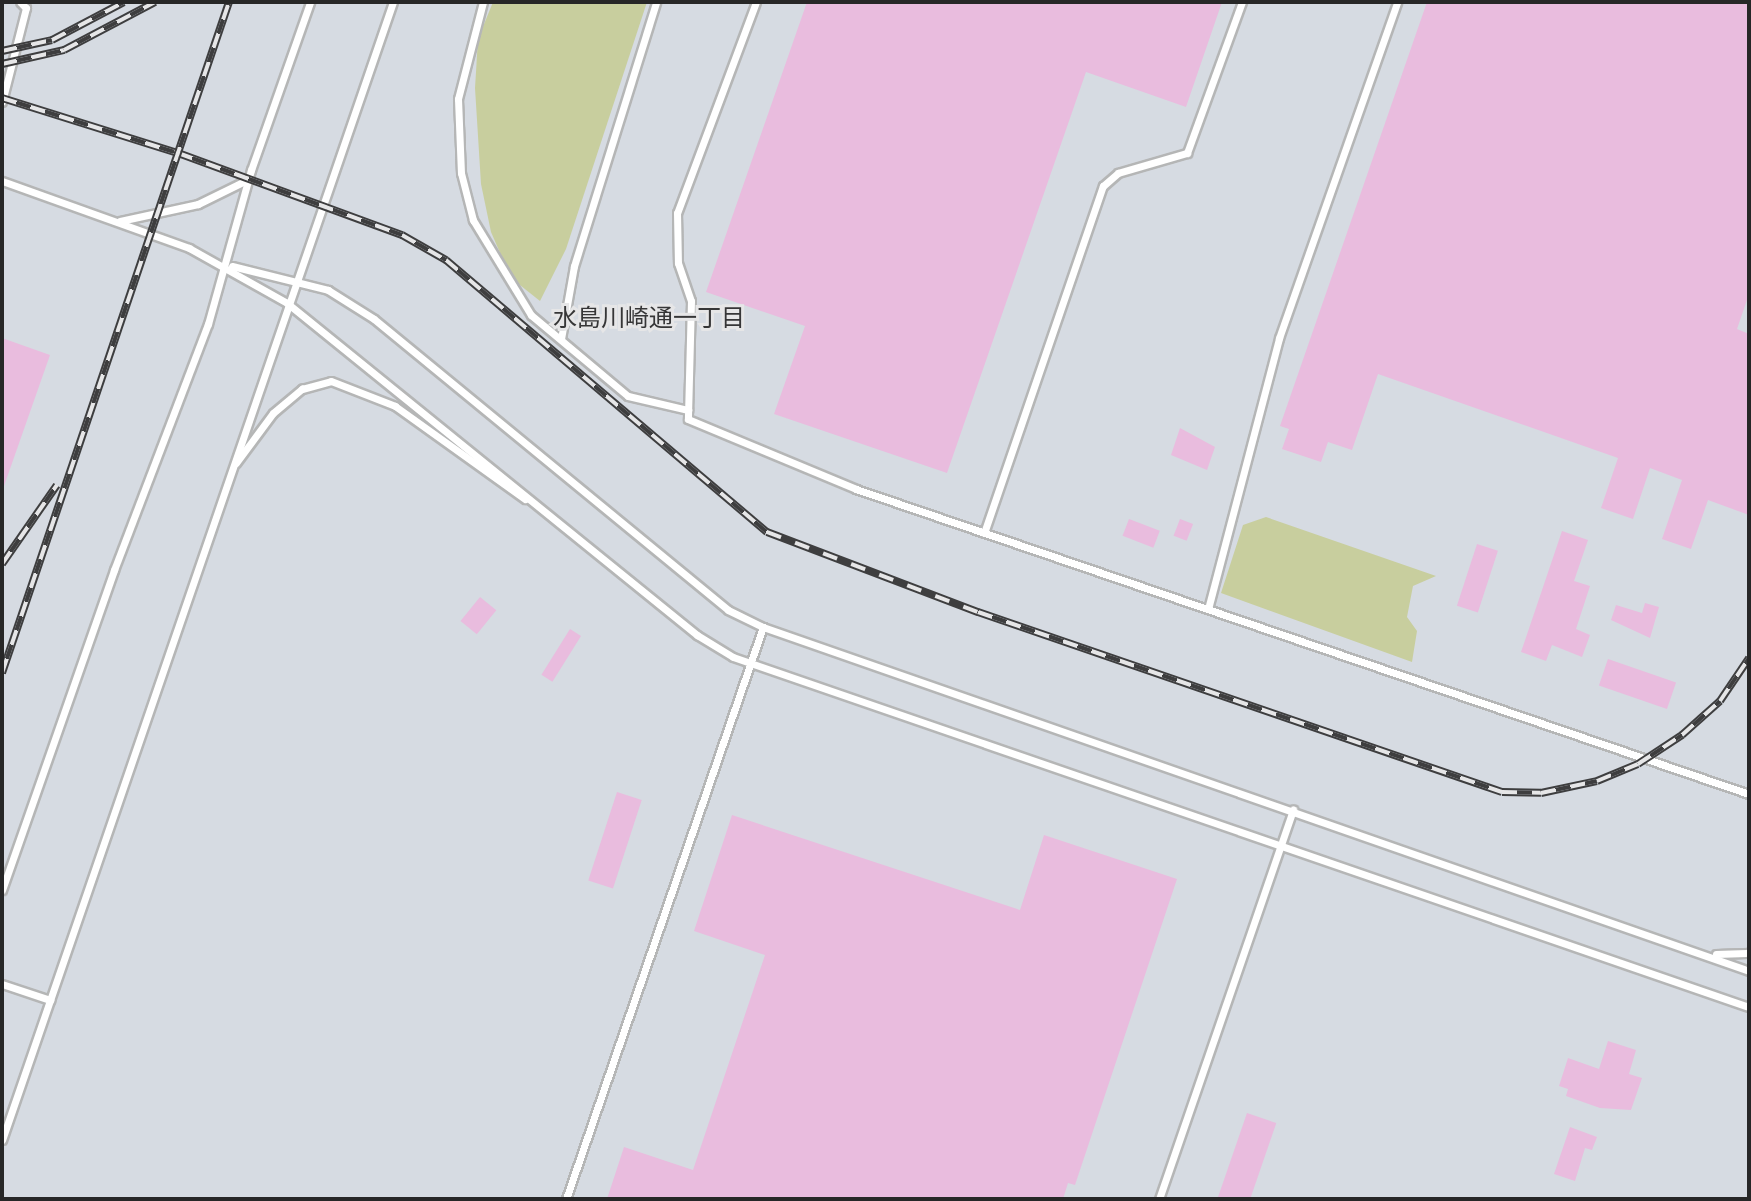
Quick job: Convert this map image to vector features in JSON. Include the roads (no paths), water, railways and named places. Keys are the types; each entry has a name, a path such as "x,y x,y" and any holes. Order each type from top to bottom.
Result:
{"lane":[{"path":"2,102 26,8 20,2"},
{"path":"2,890 226,265 249,179 310,2"},
{"path":"2,1140 295,279 393,2"},
{"path":"483,2 458,99 461,173 473,220 522,305 628,396 688,410"},
{"path":"561,339 578,252 656,2"},
{"path":"756,2 677,213 678,263 691,301 688,419 749,449 984,533 1749,794"},
{"path":"984,533 1103,186 1118,173 1187,153 1242,2"},
{"path":"1208,609 1279,338 1397,2"},
{"path":"118,222 198,204 249,179"},
{"path":"2,181 226,265 287,303 697,635 751,664 1749,1007"},
{"path":"226,265 295,279 328,290 374,319 704,591 763,627 1710,954 1749,971"},
{"path":"232,468 273,413 302,389 331,381 395,406 498,484 544,510"},
{"path":"566,1199 763,627"},
{"path":"1159,1199 1293,809"},
{"path":"1710,954 1749,953"},
{"path":"2,984 50,1000"}],"railway":[{"path":"2,51 52,40 124,2"},
{"path":"2,64 64,50 155,2"},
{"path":"2,673 229,2"},
{"path":"2,98 178,153 402,235 446,260 767,532 978,612 1502,792 1541,793 1597,781 1638,764 1682,735 1720,701 1749,658"},
{"path":"2,564 57,485"}],"district":[{"name":"水島川崎通一丁目","path":"649,318"}]}
